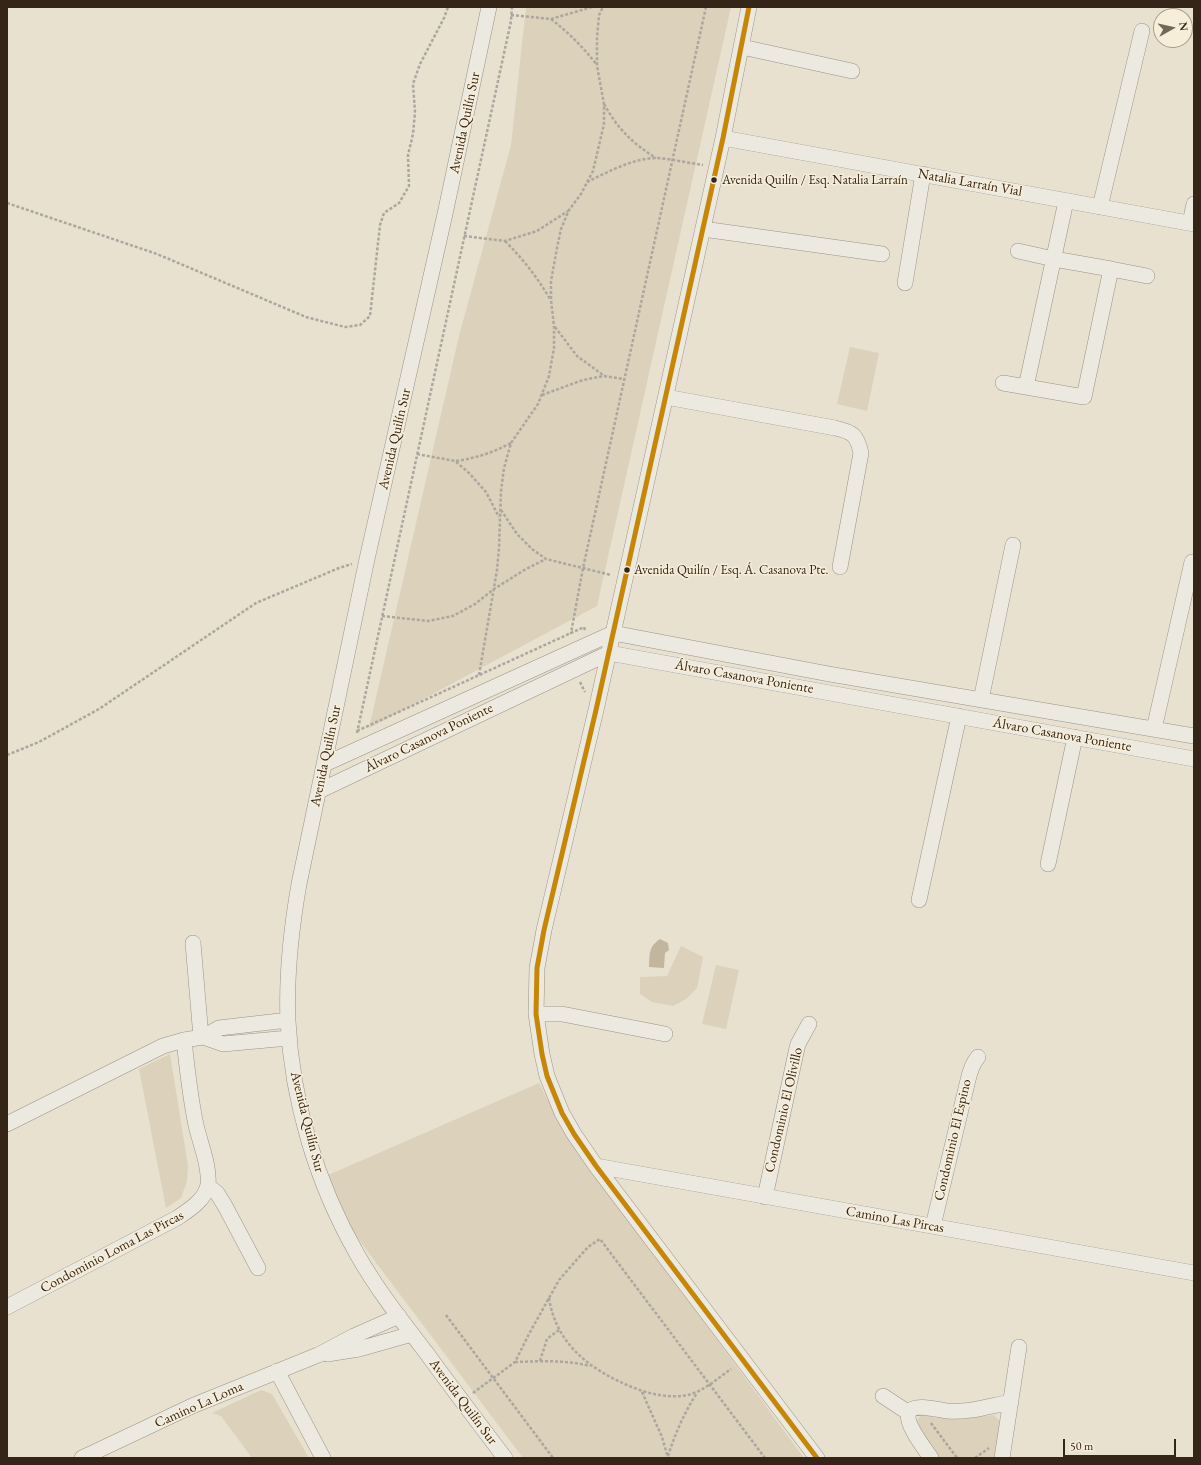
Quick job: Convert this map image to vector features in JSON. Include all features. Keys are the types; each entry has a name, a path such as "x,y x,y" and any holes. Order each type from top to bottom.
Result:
{"street":[{"name":"Avenida Quilín Sur","path":"489,7 444,222 367,559 299,884 291,930 288,977 288,1020 289,1038 299,1101 308,1138 320,1175 337,1215 357,1255 399,1316 505,1458"},
{"path":"749,7 723,138 626,578 542,937 537,968 536,1014 542,1054 553,1093 574,1134 596,1166 817,1458"},
{"path":"1100,207 1142,31"},
{"path":"742,47 852,71"},
{"name":"Natalia Larraín Vial","path":"723,138 1192,223"},
{"path":"905,283 923,174"},
{"path":"1026,387 1066,201"},
{"path":"1192,223 1194,204"},
{"path":"703,229 882,254"},
{"path":"1018,251 1147,276"},
{"path":"1003,383 1084,397 1112,269"},
{"path":"666,397 835,428 850,432 856,437 861,454 840,567"},
{"path":"981,700 1013,545"},
{"path":"1154,729 1192,562"},
{"name":"Álvaro Casanova Poniente","path":"325,764 613,633 821,672 1194,736"},
{"name":"Álvaro Casanova Poniente","path":"319,791 609,653 1194,759"},
{"path":"920,900 959,716"},
{"path":"1098,742 1102,720"},
{"path":"1048,864 1075,737"},
{"path":"193,942 202,1037"},
{"path":"536,1014 562,1014 665,1034"},
{"path":"7,1124 163,1046 202,1037 219,1028 288,1020"},
{"name":"Condominio El Olivillo","path":"765,1197 798,1044 809,1024"},
{"path":"202,1037 223,1044 289,1038"},
{"path":"184,1040 190,1094 207,1169 208,1186 217,1193 225,1206 258,1268"},
{"name":"Condominio El Espino","path":"933,1226 970,1069 978,1057"},
{"name":"Camino Las Pircas","path":"596,1166 1194,1273"},
{"name":"Condominio Loma Las Pircas","path":"7,1308 177,1218 192,1208 203,1197 208,1186"},
{"name":"Camino La Loma","path":"82,1458 192,1406 318,1355 354,1336 399,1316"},
{"name":"Camino La Loma","path":"318,1355 359,1349 412,1334"},
{"path":"1002,1458 1019,1347"},
{"path":"277,1371 323,1458"},
{"path":"883,1396 914,1410 967,1411 1011,1402"},
{"path":"914,1410 909,1418 915,1434 931,1458"}],"path":[{"path":"7,203 157,254 306,317 345,327 360,325 370,316 380,225 384,212 399,203 409,186 408,155 413,134 415,112 413,84 420,64 444,18 448,7"},
{"path":"354,751 512,7"},
{"path":"511,15 551,19 592,7"},
{"path":"479,675 494,589 499,548 501,490 504,468 510,443 538,404 549,376 554,348 551,281 561,229 569,210 581,194 593,171 600,146 604,124 604,104 597,66 597,38 599,15 603,7"},
{"path":"571,633 583,568 706,7"},
{"path":"551,19 584,48 597,66"},
{"path":"604,104 613,121 625,136 656,158"},
{"path":"587,182 634,162 656,158 716,167"},
{"path":"464,236 505,241 537,231 569,210"},
{"path":"505,241 538,278 551,300"},
{"path":"554,326 577,356 604,376"},
{"path":"541,395 583,380 604,376 624,379"},
{"path":"417,454 455,461 474,458 493,452 510,443"},
{"path":"455,461 469,473 486,492 500,518"},
{"path":"500,509 517,534 532,549 546,559 626,578"},
{"path":"382,616 428,621 453,616 476,604 494,589 526,569 546,559"},
{"path":"7,755 39,742 99,709 256,603 339,568"},
{"path":"358,731 584,627 591,643"},
{"path":"573,669 585,692"},
{"path":"462,1401 515,1362 559,1280 588,1247 600,1239 765,1458"},
{"path":"548,1298 550,1308 559,1330 567,1342 591,1366"},
{"path":"446,1315 554,1458"},
{"path":"540,1361 547,1339 559,1330"},
{"path":"515,1362 577,1362 591,1366 616,1380 642,1391 672,1396 686,1396 697,1393 743,1360"},
{"path":"642,1391 659,1430 668,1457"},
{"path":"668,1457 674,1436 697,1393"},
{"path":"914,1410 957,1458"}],"shaded area":[{"path":"526,7 731,7 597,606 369,728 459,336 511,145"},
{"path":"850,347 879,353 867,411 837,404"},
{"path":"660,939 668,943 669,950 665,953 664,968 649,967 653,945"},
{"path":"681,946 703,957 697,988 686,999 673,1006 652,1002 640,994 640,977 667,976"},
{"path":"716,965 739,970 726,1029 702,1024"},
{"path":"170,1054 188,1166 187,1181 181,1198 166,1208 139,1069"},
{"path":"539,1083 552,1108 585,1160 804,1458 523,1458 344,1220 319,1179"},
{"path":"261,1390 272,1394 309,1458 252,1458 221,1416 212,1413"},
{"path":"922,1414 961,1419 994,1415 1000,1421 995,1458 940,1458 919,1430 917,1420"}],"transit line":[{"path":"749,7 723,138 596,710 544,930 537,968 536,1014 547,1076 562,1113 574,1134 596,1166 817,1458"}],"place":[{"name":"Avenida Quilín / Esq. Natalia Larraín","path":"714,180"},
{"name":"Avenida Quilín / Esq. Á. Casanova Pte.","path":"627,570"}]}
